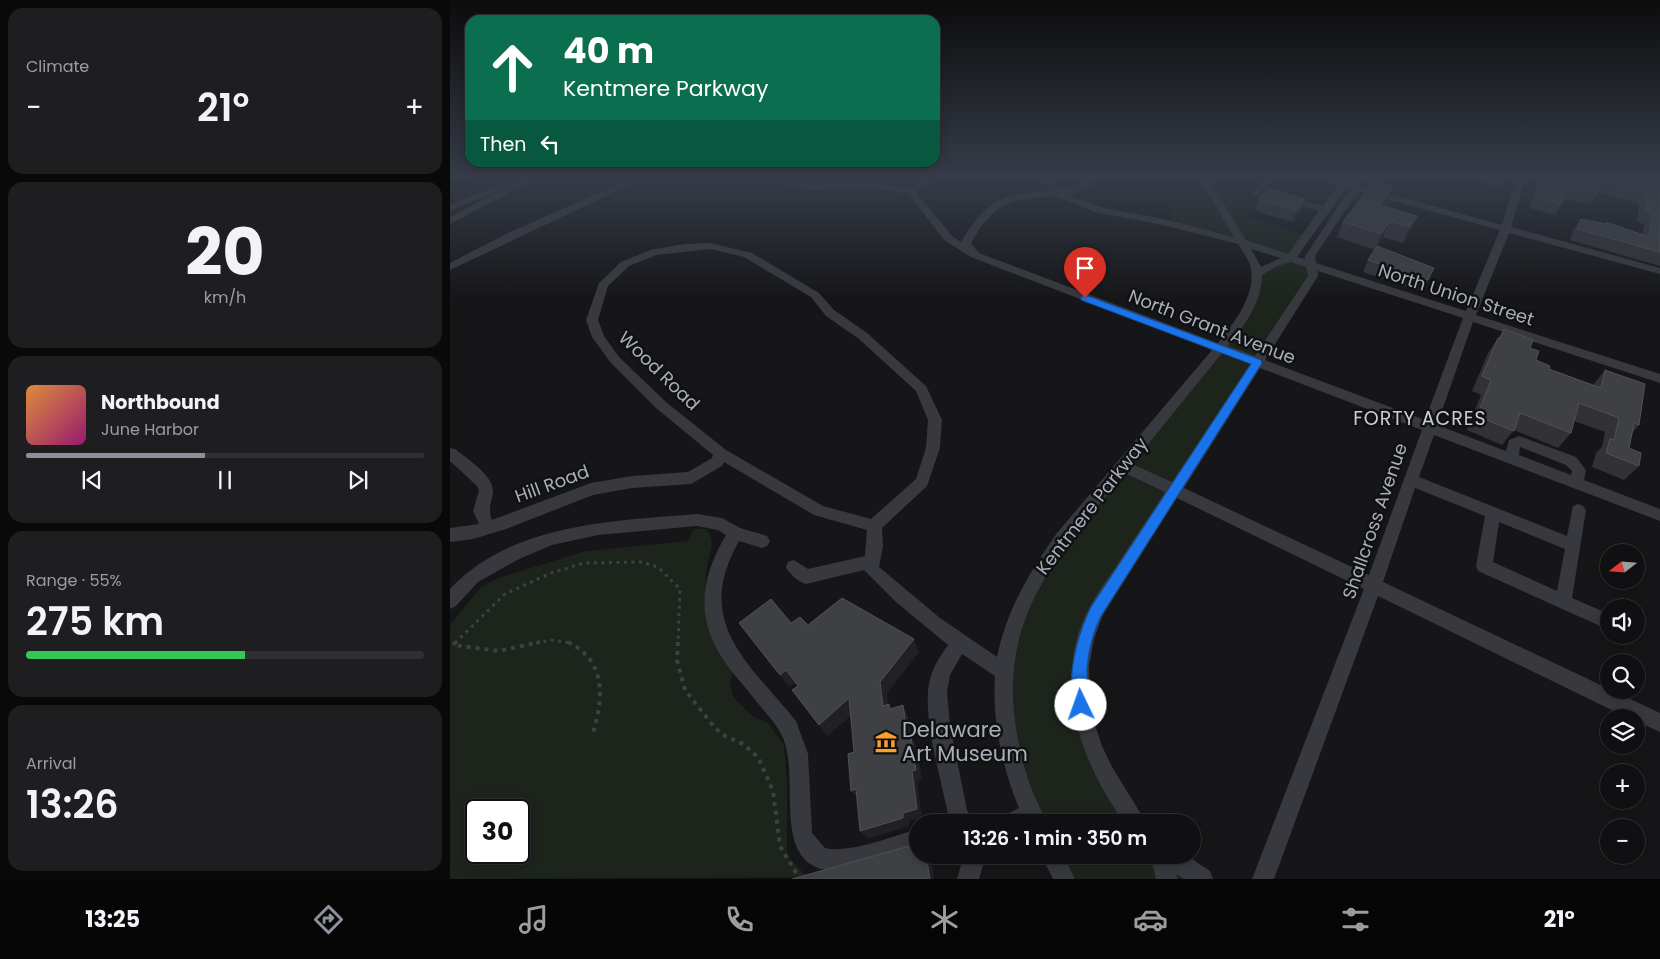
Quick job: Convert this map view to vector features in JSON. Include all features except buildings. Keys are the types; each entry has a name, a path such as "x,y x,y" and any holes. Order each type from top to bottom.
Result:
{"street":[{"path":"450,267 510,236 552,217"},
{"name":"North Grant Avenue","path":"931,217 948,238 975,255 1660,515"},
{"path":"975,255 966,243 980,217"},
{"name":"North Union Street","path":"1137,217 1164,222 1241,242 1313,267 1660,378"},
{"path":"1227,217 1252,258 1258,273 1273,264 1290,259 1320,217"},
{"path":"1130,814 1108,782 1090,742 1082,717 1080,670 1088,627 1096,611 1313,276 1310,256 1335,217"},
{"path":"1466,217 1660,271"},
{"name":"Shallcross Avenue","path":"1263,879 1373,586 1469,317 1509,217"},
{"name":"Wood Road","path":"710,246 748,255 815,295 830,313 863,336 921,389 935,420 933,448 922,482 874,526 819,511 781,487 720,454 661,405 615,360 598,337 592,320 603,285 625,264 654,252 685,247 710,246"},
{"name":"Kentmere Parkway","path":"1033,814 1010,747 1003,701 1002,670 1010,634 1027,591 1062,538 1239,325 1250,304 1258,273"},
{"path":"1511,458 1514,444 1519,441 1571,460 1579,470 1576,483"},
{"path":"450,453 484,483 486,491 481,511 488,528"},
{"name":"Hill Road","path":"450,536 488,528 538,511 591,489 632,482 692,478 717,462 720,454"},
{"path":"1122,465 1660,723"},
{"path":"1410,480 1573,545"},
{"path":"1563,602 1578,510"},
{"path":"1492,513 1484,566 1600,618"},
{"path":"450,601 472,577 487,567 551,539 631,525 697,520 722,524 735,533 762,542"},
{"path":"874,526 875,546 871,569 906,603 975,654 1002,670"},
{"path":"735,533 714,572 712,606 718,632 726,647 789,728 798,754 802,834 805,845 812,854 823,860 839,861 909,842"},
{"path":"794,568 806,577 872,561"},
{"path":"958,814 937,702 939,681 946,663 960,642"},
{"path":"968,879 972,864"},
{"path":"1056,864 1064,879"},
{"path":"1163,864 1167,879"},
{"path":"1181,864 1202,879"}],"path":[{"path":"593,733 597,723 601,686 594,664 585,652 568,642 550,640 506,651 453,645 506,594 551,573 584,563 641,562 658,567 680,589 677,660 685,690 715,728 725,736 743,744 758,757 773,791 780,846 798,876"}],"shaded area":[{"path":"1170,217 1247,217 1307,236 1290,259 1314,271 1096,611 1080,693 1121,803 1130,814 1032,814 1003,701 1027,591 1239,325 1258,273 1289,259 1171,224"},
{"path":"694,529 705,529 711,536 712,544 707,565 705,590 708,618 733,671 730,681 733,697 752,716 768,723 784,745 787,782 787,855 807,877 450,879 450,625 480,588 498,578 586,551 688,541"},
{"path":"1056,864 1181,864 1202,879 1064,879"}],"place":[{"name":"Delaware Art Museum","path":"886,742"}],"district":[{"name":"FORTY ACRES","path":"1420,418"}],"route":[{"path":"1081,705 1080,670 1083,648 1088,627 1096,611 1257,363 1085,298"}]}
